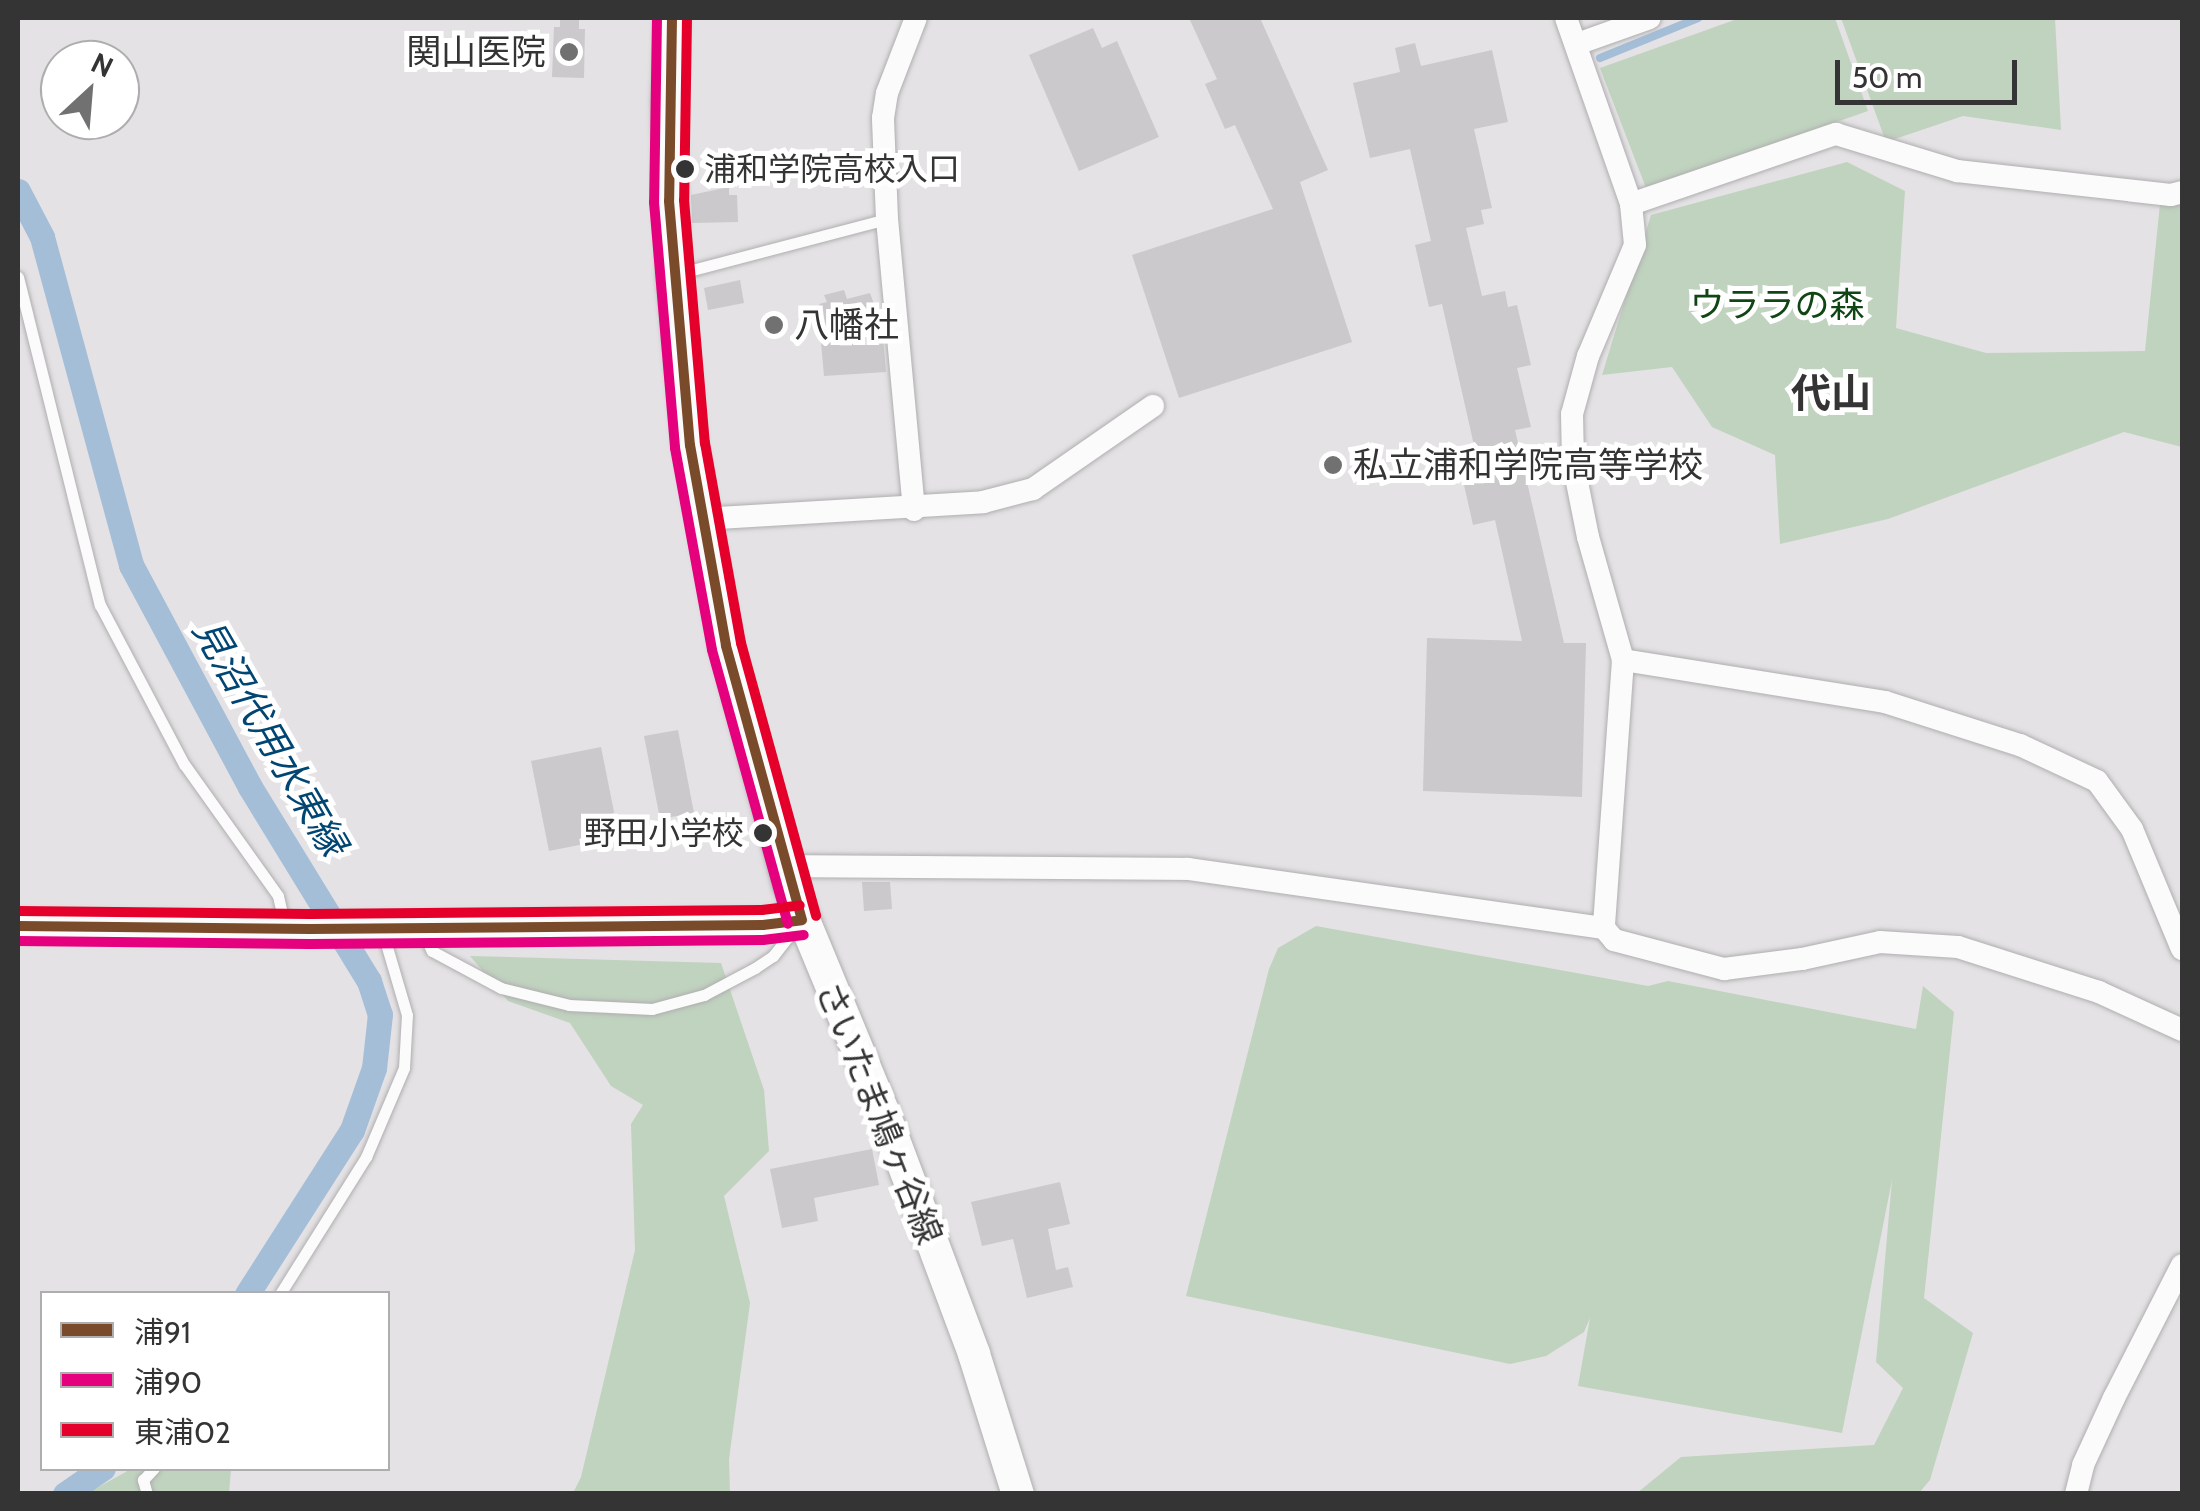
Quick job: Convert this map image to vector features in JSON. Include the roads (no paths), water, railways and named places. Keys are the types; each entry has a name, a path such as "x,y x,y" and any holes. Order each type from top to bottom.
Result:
{"main road":[{"name":"さいたま鳩ヶ谷線","path":"672,18 668,102 673,275 701,519 726,646 802,920 896,1148 974,1354 1018,1494"},
{"path":"18,926 300,929 763,924 802,920"}],"street":[{"path":"914,510 887,219 884,106 916,18"},
{"path":"1566,18 1631,204 1634,245 1588,356 1572,414 1573,462 1584,518 1623,660 1604,928"},
{"path":"1582,58 1650,18"},
{"path":"1631,204 1836,134 1957,171 2172,195 2182,192"},
{"path":"701,519 914,510 983,502 1033,489 1153,406"},
{"path":"1623,660 1885,702 2020,746 2098,781 2132,830 2182,949"},
{"path":"784,866 1188,869 1604,928 1614,940 1724,968 1802,959 1880,942 1958,946 2098,992 2182,1030"},
{"path":"2076,1494 2083,1465 2114,1398 2182,1265"}],"lane":[{"path":"673,275 887,219"},
{"path":"18,277 100,605 184,764 300,929"},
{"path":"421,926 432,951 501,988 569,1005 652,1009 704,995 755,968 773,956 802,920"},
{"path":"282,1291 366,1157 404,1068 408,1015 373,926"},
{"path":"147,1494 143,1480 151,1471"}],"waterway":[{"path":"1600,58 1698,18"},
{"name":"見沼代用水東縁","path":"18,191 42,237 131,565 250,787 369,981 380,1014 374,1068 352,1130 249,1291"},
{"name":"見沼代用水東縁","path":"65,1494 99,1471"}],"place":[{"name":"関山医院","path":"569,52"},
{"name":"浦和学院高校入口","path":"685,169"},
{"name":"八幡社","path":"774,325"},
{"name":"私立浦和学院高等学校","path":"1333,465"},
{"name":"野田小学校","path":"763,833"}],"district":[{"name":"代山","path":"1831,393"}],"park label":[{"name":"ウララの森","path":"1777,305"}]}
